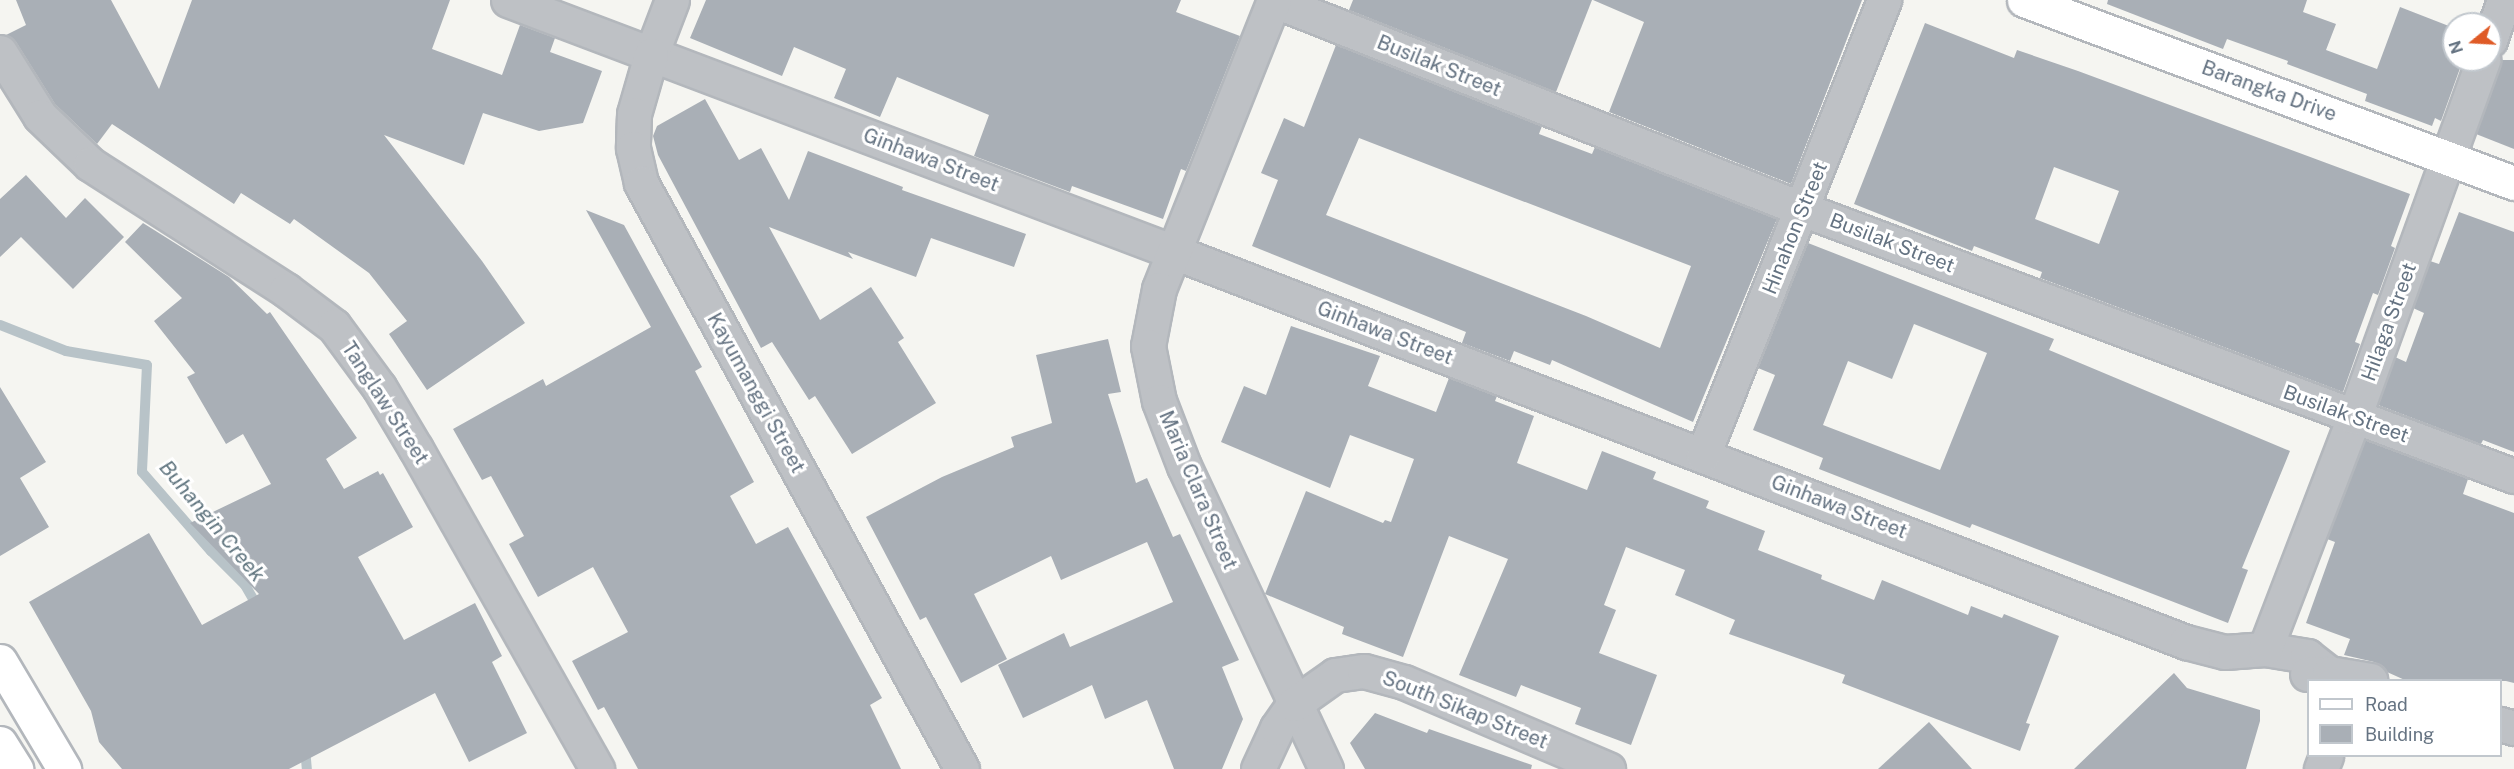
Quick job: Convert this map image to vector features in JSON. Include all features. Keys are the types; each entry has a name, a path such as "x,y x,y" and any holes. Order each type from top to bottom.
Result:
{"main road":[{"name":"Barangka Drive","path":"2024,0 2514,183"},
{"path":"0,661 64,769"},
{"path":"0,743 16,769"}],"street":[{"name":"Ginhawa Street","path":"508,0 1703,454 2186,642 2225,652 2273,651"},
{"name":"Kayumanggi Street","path":"672,0 651,55 634,114 633,148 641,183 962,769"},
{"name":"Busilak Street","path":"1273,0 1802,209 2514,476"},
{"name":"Maria Clara Street","path":"1273,0 1159,289 1148,346 1159,401 1184,466 1326,769"},
{"name":"Hinahon Street","path":"1703,454 1884,0"},
{"name":"Tanglaw Street","path":"0,51 40,116 90,164 286,290 334,326 379,387 416,449 597,769"},
{"name":"Hilaga Street","path":"2273,651 2354,417 2479,72"},
{"path":"2273,651 2300,675 2353,678"},
{"name":"South Sikap Street","path":"1258,769 1277,728 1294,704 1335,675 1364,671 1404,682 1608,769"}],"building":[{"path":"16,0 111,0 159,89 192,0 450,0 432,49 502,75 520,25 555,38 550,52 602,71 583,123 539,131 483,113 464,165 384,135 482,261 525,323 427,390 389,334 407,321 369,273 294,219 290,224 241,193 234,204 112,124 97,144 55,104 16,42 6,35 26,25"},
{"path":"706,0 1181,0 1176,12 1240,36 1186,171 1181,169 1163,219 1072,186 1070,192 974,156 989,115 897,77 880,117 834,98 846,69 794,47 782,76 690,38"},
{"path":"1353,0 1592,0 1556,92 1349,10"},
{"path":"1593,0 1862,0 1791,184 1609,112 1644,22"},
{"path":"2108,0 2307,0 2303,12 2336,24 2326,50 2377,69 2400,7 2442,23 2442,72 2459,72 2441,121 2435,118 2432,126 2365,101 2367,94 2287,64 2288,61 2227,39 2223,49 2107,4"},
{"path":"1925,23 2014,58 2017,50 2078,71 2410,194 2391,246 2395,248 2378,295 2373,293 2355,342 2360,344 2343,392 2040,278 2042,272 1974,246 1972,251 1854,204","holes":["2054,167 2119,191 2099,244 2035,219"]},
{"path":"1336,45 1542,126 1539,134 1592,154 1595,147 1777,219 1693,422 1552,360 1550,365 1514,351 1510,361 1462,343 1466,332 1252,246 1278,180 1261,173 1284,118 1304,127","holes":["1359,138 1691,266 1660,348 1586,316 1326,215"]},
{"path":"2502,60 2514,60 2514,149 2476,134 2497,72 2502,72"},
{"path":"705,99 739,160 761,148 789,200 808,151 903,187 902,190 1026,234 1014,267 931,238 916,277 848,252 853,259 769,227 820,320 871,287 904,338 898,342 936,403 852,454 815,396 809,400 772,342 761,348 658,155 653,136 657,126"},
{"path":"26,175 66,218 85,198 124,237 73,289 21,237 0,257 0,199"},
{"path":"586,210 624,225 702,367 695,371 754,482 730,496 756,544 788,527 882,698 870,705 901,769 638,769 604,707 598,710 572,661 628,632 593,567 538,597 509,544 524,536 491,476 482,480 453,429 543,379 546,386 651,327"},
{"path":"2459,212 2514,232 2514,452 2483,440 2481,444 2378,405 2395,357 2406,362 2424,313 2413,308 2430,261 2439,264"},
{"path":"143,223 229,277 267,314 270,312 357,438 326,459 344,489 378,471 380,475 383,473 413,527 358,557 404,640 475,603 502,656 492,662 527,733 469,762 435,693 289,769 122,769 99,742 91,711 29,602 149,533 202,625 259,594 190,523 271,484 243,434 226,444 187,377 195,373 154,321 182,298 125,242"},
{"path":"1808,243 2054,339 2049,350 2290,451 2242,568 2248,570 2228,623 1972,524 1970,528 1819,469 1823,458 1753,430 1775,375 1758,368","holes":["1914,324 1987,353 1940,470 1823,425 1848,361 1892,379"]},
{"path":"1291,326 1380,356 1368,386 1436,412 1449,378 1497,396 1495,401 1534,416 1517,463 1587,490 1602,451 1656,472 1653,479 1709,501 1706,508 1765,531 1758,550 1822,575 1821,579 1874,600 1882,580 1968,615 1971,606 2002,618 2004,614 2059,636 2026,723 2030,724 2020,751 1842,683 1845,675 1729,634 1735,620 1675,595 1685,570 1626,547 1604,605 1616,610 1599,653 1657,675 1631,745 1575,724 1581,708 1521,685 1516,697 1459,675 1508,559 1449,536 1403,657 1342,634 1344,627 1265,594 1306,491 1383,523 1385,520 1391,522 1414,459 1350,435 1330,488 1221,442 1244,386 1266,395"},
{"path":"1108,339 1121,392 1108,394 1136,483 1147,478 1173,537 1180,534 1239,660 1222,667 1243,719 1222,769 1174,769 1147,700 1105,719 1092,685 1023,718 998,665 1064,633 1070,647 1173,602 1147,542 1061,580 1051,556 974,594 1007,659 961,683 926,617 920,620 866,517 942,477 1014,447 1011,437 1052,423 1036,355"},
{"path":"0,387 46,462 20,478 49,527 0,556"},
{"path":"2365,440 2468,479 2463,494 2514,513 2514,683 2502,681 2502,679 2403,679 2387,672 2381,665 2374,662 2344,655 2350,639 2306,623 2335,542 2327,539"},
{"path":"2174,673 2187,688 2260,710 2260,721 2246,769 2074,769"},
{"path":"1375,713 1427,733 1429,729 1532,765 1531,769 1365,769 1350,743"},
{"path":"1929,722 1972,769 1878,769"}],"waterway":[{"name":"Buhangin Creek","path":"0,325 66,351 147,365 142,472 211,551 245,585 259,609"},
{"name":"Buhangin Creek","path":"305,748 307,769"}]}
